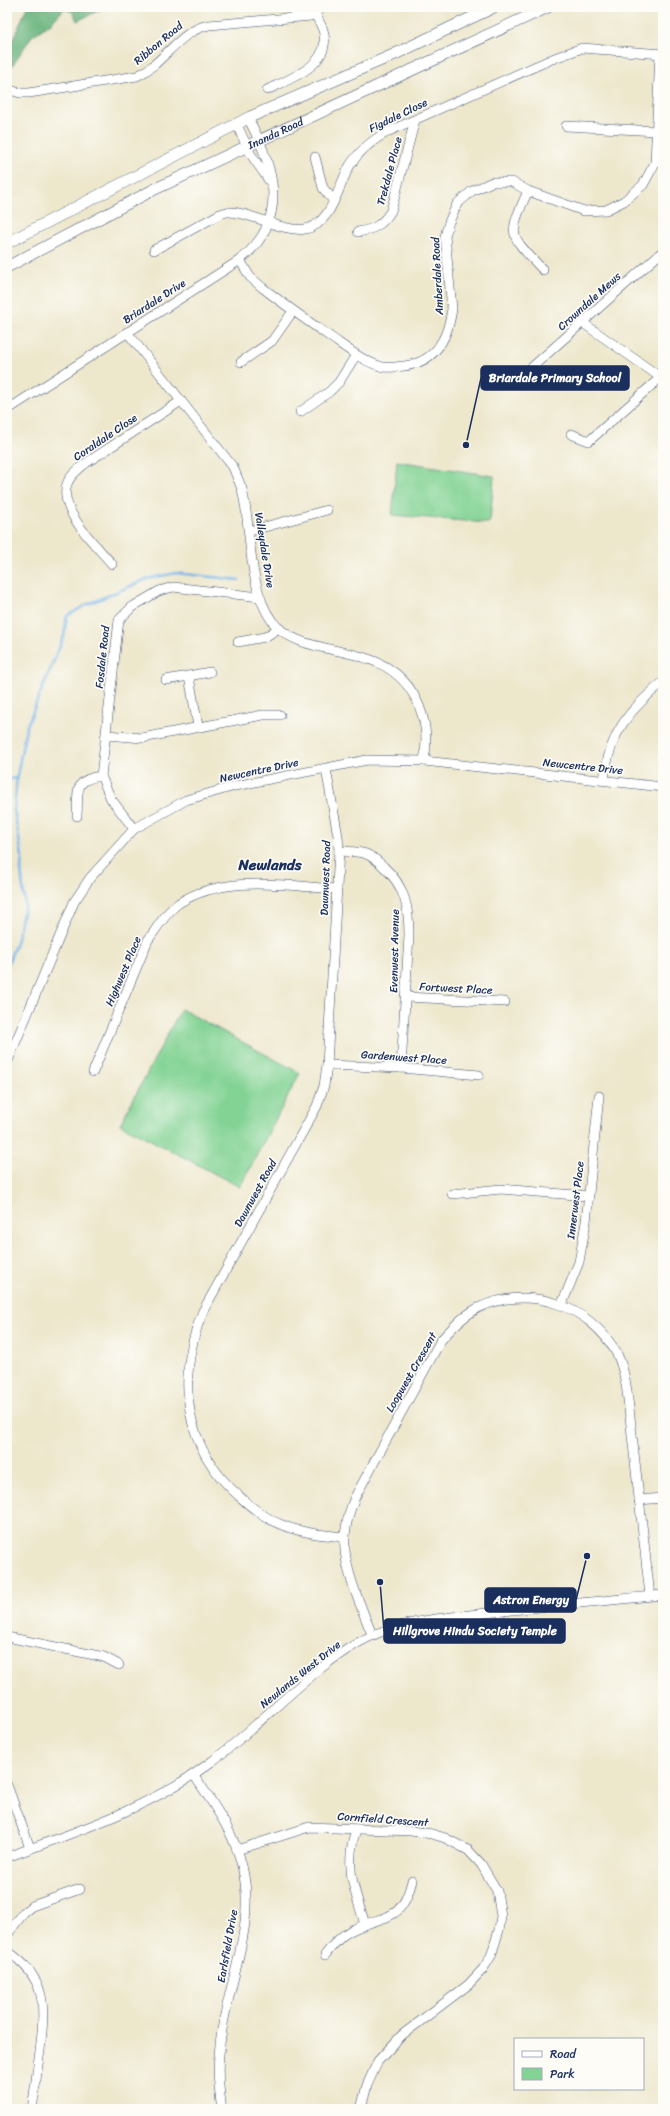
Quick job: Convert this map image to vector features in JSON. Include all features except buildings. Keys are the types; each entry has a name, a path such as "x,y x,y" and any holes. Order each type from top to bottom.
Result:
{"main road":[{"path":"7,243 248,118 393,55 479,10 494,7"},
{"name":"Inanda Road","path":"7,267 155,189 548,7"}],"street":[{"path":"267,90 309,69 318,60 324,43 324,34 315,14 323,7"},
{"name":"Ribbon Road","path":"7,89 20,93 29,93 137,76 152,67 184,35 195,28 209,25 304,17 315,14"},
{"name":"Figdale Close","path":"154,250 225,212 294,229 313,227 322,222 350,166 365,147 380,136 552,59 582,48 662,54"},
{"name":"Amberdale Road","path":"240,260 250,277 293,311 356,355 382,367 408,365 426,359 442,344 452,309 445,236 448,222 457,204 472,191 492,182 512,182 528,191 584,211 606,210 624,201 643,185 655,163 662,54"},
{"name":"Briardale Drive","path":"7,410 240,260 258,244 268,222 273,206 272,184 268,163 260,140 248,118"},
{"name":"Trekdale Place","path":"358,232 373,230 384,223 392,210 415,120"},
{"path":"237,124 247,146 272,184"},
{"path":"566,126 658,131"},
{"path":"315,157 323,188 333,200"},
{"path":"528,191 515,219 513,229 516,241 543,270"},
{"name":"Crowndale Mews","path":"531,368 663,251"},
{"path":"241,362 272,341 280,332 293,311"},
{"path":"571,434 589,441 662,378 583,323"},
{"name":"Valleydale Drive","path":"128,332 233,467 242,489 260,597 269,616 279,628 298,640 364,657 380,663 396,673 412,691 423,712 426,728 424,761"},
{"path":"300,412 335,386 356,355"},
{"name":"Coraldale Close","path":"112,564 70,511 66,495 67,484 72,475 86,463 181,401"},
{"path":"250,532 327,510"},
{"name":"Fosdale Road","path":"101,776 107,735 119,620 132,607 159,591 173,587 260,597"},
{"path":"238,642 265,637 279,628"},
{"path":"166,680 210,672"},
{"path":"189,677 198,726"},
{"path":"604,780 610,748 618,730 637,704 663,682"},
{"path":"107,735 142,738 198,726 263,715 280,715"},
{"name":"Newcentre Drive","path":"7,1063 74,902 95,872 134,829 186,800 235,786 367,760 424,761 663,787"},
{"name":"Dawnwest Road","path":"326,768 338,836 338,852 327,1065 324,1086 317,1106 203,1311 193,1335 188,1362 187,1388 190,1413 199,1442 210,1464 228,1487 254,1509 282,1525 312,1533 344,1537"},
{"path":"77,816 80,786 82,781 87,778 101,776 111,799 134,829"},
{"name":"Evenwest Avenue","path":"338,852 365,854 374,858 395,878 406,898 409,915 406,997 401,1068"},
{"name":"Highwest Place","path":"93,1072 148,940 162,921 178,904 214,887 239,884 337,889"},
{"name":"Fortwest Place","path":"406,997 505,1002"},
{"name":"Gardenwest Place","path":"327,1065 401,1068 479,1076"},
{"name":"Innerwest Place","path":"562,1304 579,1262 586,1222 599,1096"},
{"path":"452,1194 500,1189 588,1196"},
{"name":"Loopwest Crescent","path":"373,1636 350,1577 344,1554 344,1537 350,1511 362,1485 441,1340 460,1320 478,1308 514,1298 536,1299 562,1304 578,1312 595,1326 617,1355 626,1382 650,1596"},
{"path":"639,1500 663,1498"},
{"name":"Newlands West Drive","path":"7,1857 136,1808 158,1797 194,1775 213,1761 338,1657 373,1636 405,1624 434,1619 593,1600 663,1595"},
{"path":"7,1637 104,1657 119,1665"},
{"name":"Earlsfield Drive","path":"194,1775 219,1814 237,1850 243,1874 246,1914 219,2054 218,2084 222,2109"},
{"path":"7,1785 30,1848"},
{"name":"Cornfield Crescent","path":"237,1850 309,1826 425,1833 456,1843 468,1850 488,1874 496,1891 501,1916 499,1930 491,1956 483,1969 468,1985 402,2035 378,2061 367,2085 361,2109"},
{"path":"356,1828 351,1845 349,1866 352,1884 365,1924"},
{"path":"325,1955 346,1933 365,1924 391,1915 400,1909 407,1898 412,1881"},
{"path":"7,1935 24,1912 32,1906 80,1889"},
{"path":"7,1951 25,1966 32,1975 38,1985 43,2002 44,2018 32,2109"}],"green space":[{"path":"27,7 106,7 77,21 73,12 64,9 50,24 32,36 10,69 7,65 10,47"},
{"path":"397,461 494,476 490,521 488,523 392,515"},
{"path":"181,1009 300,1073 240,1187 120,1124"}],"waterway":[{"path":"7,966 16,943 25,905 21,870 22,856 14,810 17,776 26,728 64,636 67,616 86,605 147,579 176,573 239,580"},
{"path":"7,781 13,778 16,779"}],"place":[{"name":"Briardale Primary School","path":"466,445"},
{"name":"Astron Energy","path":"587,1556"},
{"name":"Hillgrove Hindu Society Temple","path":"380,1582"}],"district":[{"name":"Newlands","path":"270,865"}]}
